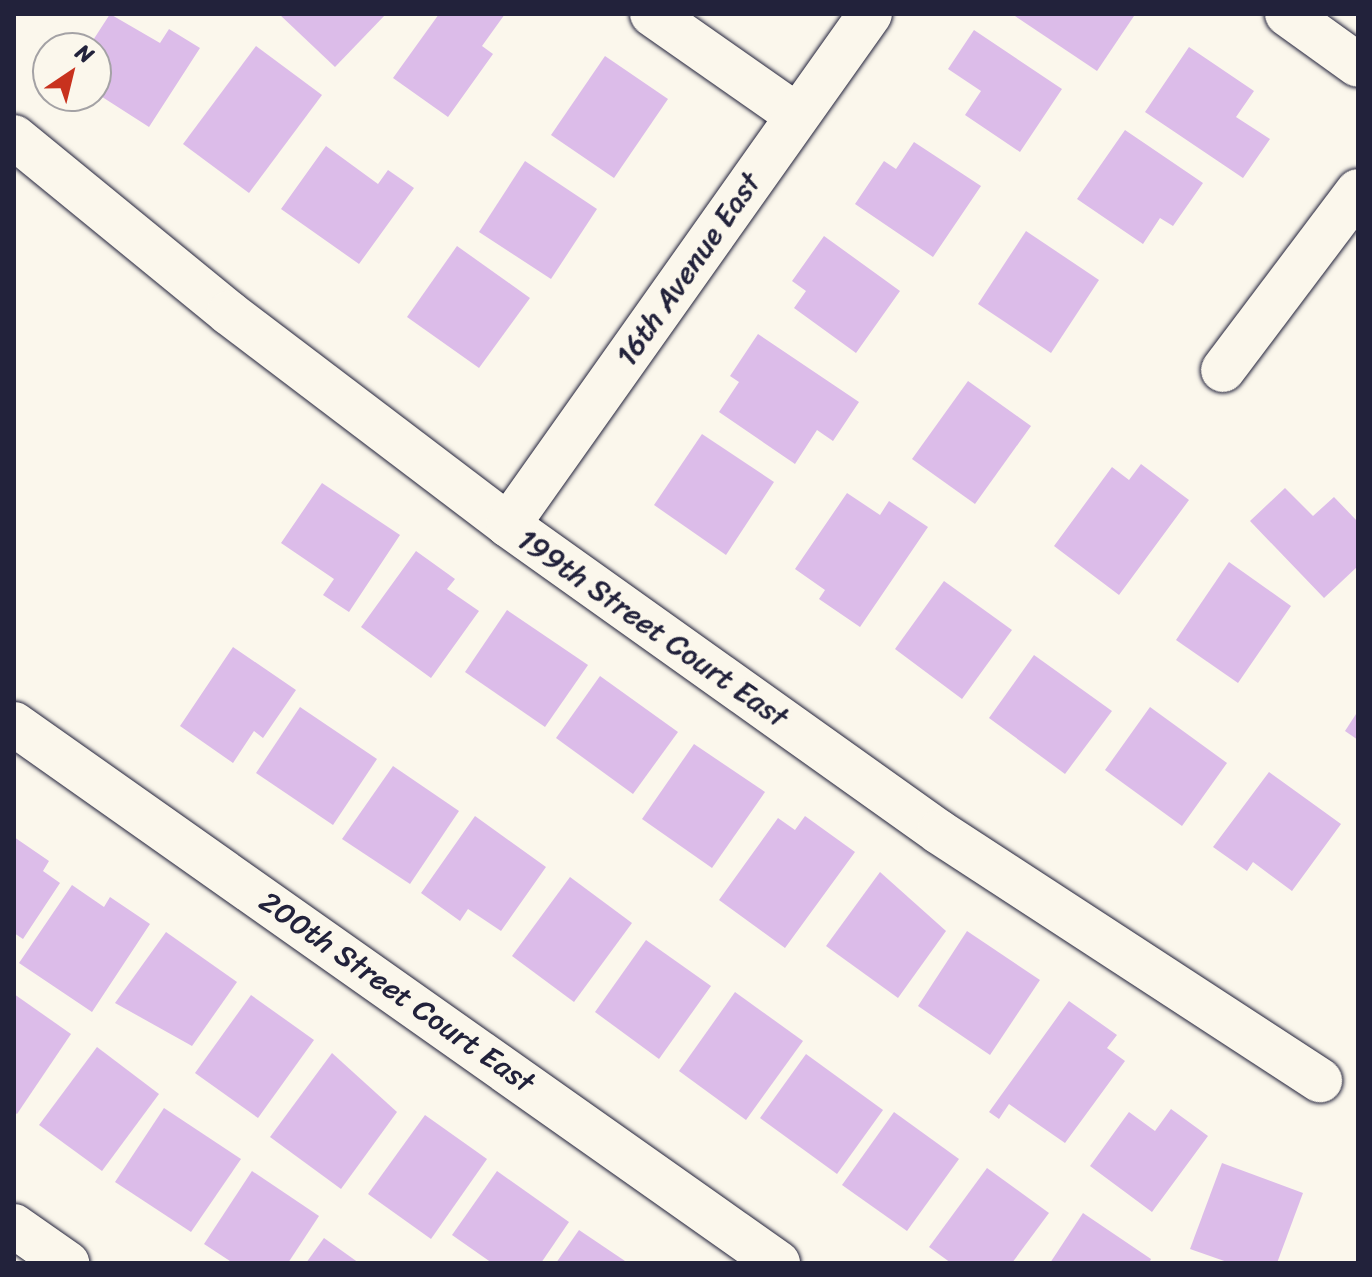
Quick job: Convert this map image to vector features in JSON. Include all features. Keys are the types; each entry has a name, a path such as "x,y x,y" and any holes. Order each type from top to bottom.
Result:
{"street":[{"path":"652,14 796,115"},
{"name":"16th Avenue East","path":"508,525 870,14"},
{"path":"1287,14 1358,65"},
{"name":"199th Street Court East","path":"14,137 229,313 508,525 939,832 1320,1080"},
{"path":"1223,370 1358,191"},
{"name":"200th Street Court East","path":"14,724 778,1263"},
{"path":"14,1226 67,1263"}],"building":[{"path":"110,14 160,43 169,29 200,48 149,127 112,103 112,32 98,32"},
{"path":"279,14 386,14 335,67"},
{"path":"439,14 505,14 482,46 493,54 448,117 393,78"},
{"path":"1012,14 1131,14 1134,16 1097,71"},
{"path":"974,30 1062,89 1020,152 965,115 981,91 948,69"},
{"path":"256,46 322,95 249,193 183,144"},
{"path":"1189,47 1254,91 1236,117 1270,139 1243,178 1145,112"},
{"path":"605,56 668,99 614,178 551,135"},
{"path":"1125,130 1203,183 1173,226 1160,218 1143,244 1077,199"},
{"path":"914,142 981,186 933,257 855,204 884,161 896,169"},
{"path":"326,146 378,184 388,170 414,188 359,264 281,209"},
{"path":"525,161 597,209 551,279 479,232"},
{"path":"1026,231 1099,280 1051,353 978,304"},
{"path":"824,236 900,291 856,353 794,308 806,291 792,281"},
{"path":"457,246 530,298 479,368 407,317"},
{"path":"758,334 859,402 833,441 817,430 795,464 719,412 739,382 730,376"},
{"path":"968,381 1031,426 975,504 912,459"},
{"path":"702,434 774,482 726,555 654,505"},
{"path":"1141,464 1189,500 1119,595 1054,546 1112,467 1129,480"},
{"path":"322,483 400,535 349,612 323,595 334,579 281,543"},
{"path":"1285,488 1313,516 1334,497 1358,522 1358,566 1324,598 1250,521"},
{"path":"847,493 880,515 889,501 928,527 860,627 819,599 825,590 795,569"},
{"path":"416,551 455,579 447,589 479,611 431,678 361,627"},
{"path":"1229,562 1291,606 1238,683 1176,640"},
{"path":"944,581 1012,630 962,699 895,649"},
{"path":"507,610 588,665 545,727 465,672"},
{"path":"233,647 296,690 263,738 254,731 233,763 180,726"},
{"path":"1034,655 1112,711 1065,774 989,718"},
{"path":"600,676 678,732 633,794 556,738"},
{"path":"300,707 377,759 333,825 256,773"},
{"path":"1150,707 1227,763 1182,826 1105,770"},
{"path":"1358,711 1358,740 1345,731"},
{"path":"694,744 765,792 712,868 642,819"},
{"path":"393,766 459,811 410,884 342,839"},
{"path":"1269,772 1341,824 1292,891 1253,862 1247,871 1213,847"},
{"path":"475,816 546,867 501,931 468,909 460,921 421,893"},
{"path":"805,816 855,852 785,948 719,900 778,818 795,830"},
{"path":"14,837 49,861 43,871 60,883 23,939 14,933"},
{"path":"880,872 946,931 898,998 826,946"},
{"path":"570,877 632,923 574,1002 512,956"},
{"path":"72,885 104,907 110,897 150,924 92,1012 19,963"},
{"path":"967,931 1040,980 990,1055 918,1006"},
{"path":"166,932 237,982 192,1046 115,1003"},
{"path":"646,940 711,986 659,1059 595,1012"},
{"path":"735,992 803,1041 746,1120 679,1071"},
{"path":"14,994 71,1034 17,1114 14,1112"},
{"path":"251,995 314,1040 258,1118 195,1073"},
{"path":"1069,1001 1117,1035 1107,1048 1125,1061 1065,1143 1009,1104 999,1119 989,1112"},
{"path":"97,1047 159,1094 102,1171 39,1125"},
{"path":"332,1053 397,1112 341,1189 270,1137"},
{"path":"806,1054 883,1110 837,1174 760,1118"},
{"path":"164,1108 241,1159 191,1232 115,1182"},
{"path":"1171,1109 1208,1136 1152,1212 1090,1166 1129,1112 1155,1131"},
{"path":"894,1112 959,1159 907,1231 842,1185"},
{"path":"425,1115 487,1159 431,1239 368,1194"},
{"path":"1222,1163 1303,1193 1277,1263 1230,1263 1190,1249"},
{"path":"987,1168 1049,1213 1012,1263 951,1263 929,1247"},
{"path":"252,1171 319,1216 288,1263 233,1263 204,1244"},
{"path":"497,1171 569,1222 541,1263 492,1263 452,1235"},
{"path":"1083,1213 1151,1259 1149,1263 1050,1263"},
{"path":"579,1230 628,1263 556,1263"},
{"path":"324,1238 359,1263 306,1263"}]}
